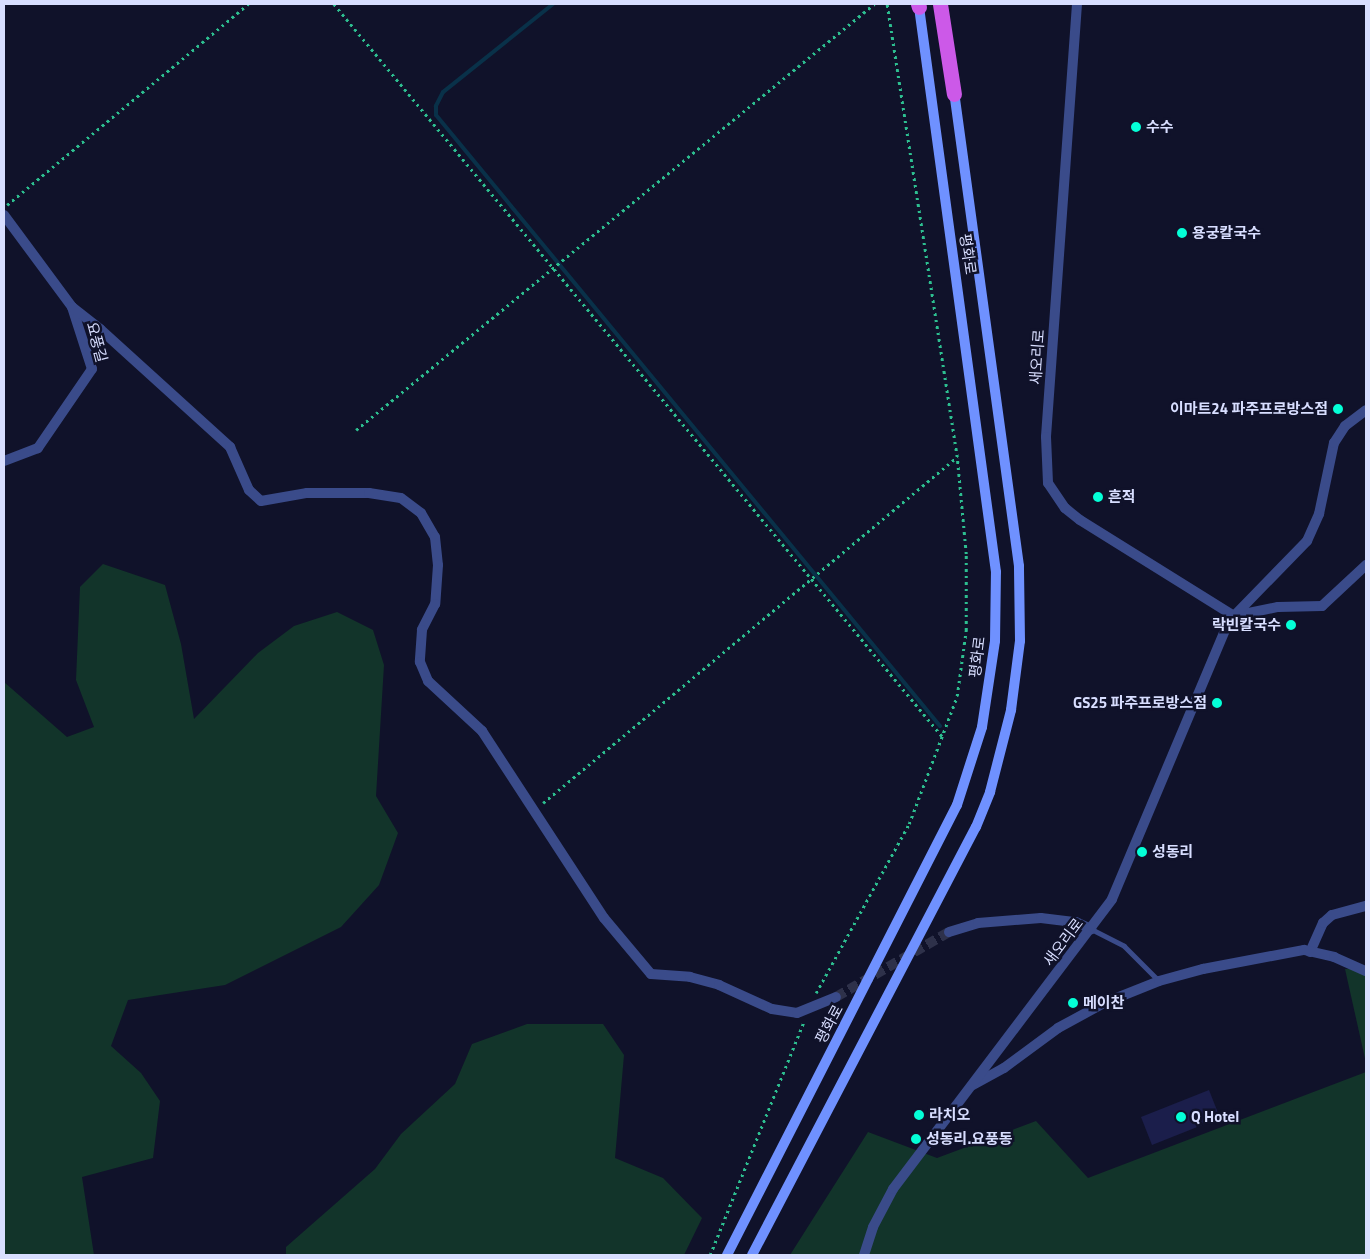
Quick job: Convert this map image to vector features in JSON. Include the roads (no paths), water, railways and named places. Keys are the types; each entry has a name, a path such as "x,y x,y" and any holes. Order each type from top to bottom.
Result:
{"highway":[{"path":"940,4 954,94"},
{"path":"949,4 950,67"}],"main road":[{"name":"평화로","path":"727,1255 957,805 982,726 995,641 996,572 919,5"},
{"name":"평화로","path":"752,1255 976,827 993,784 1011,710 1020,640 1020,566 954,94"}],"street":[{"name":"새오리로","path":"1078,4 1046,437 1048,483 1065,508 1080,520 1234,616"},
{"name":"요풍길","path":"4,214 72,307 92,369 38,448 4,461"},
{"path":"72,307 100,329 230,447 249,490 261,501 307,493 369,494 401,498 421,513 435,537 438,565 435,604 422,630 420,662 428,681 482,731 604,918 651,974 690,978 719,986 772,1009 796,1013 808,1010 836,997"},
{"name":"새오리로","path":"864,1255 873,1227 894,1189 1091,929 1124,876 1150,807 1234,616 1306,541 1319,514 1334,443 1345,426 1366,410"},
{"path":"1234,616 1278,607 1322,606 1366,565"},
{"path":"1310,952 1323,923 1332,915 1366,906"},
{"path":"949,932 978,922 1041,918 1076,922 1091,929"},
{"path":"973,1085 1004,1068 1058,1028 1104,1003 1159,981 1203,969 1310,952 1334,957 1366,971"}],"lane":[{"path":"1091,929 1124,946 1159,981"}],"waterway":[{"path":"553,4 443,92 436,106 436,115 940,726"}],"tunnel":[{"path":"836,997 949,932"}],"place":[{"name":"수수","path":"1136,127"},
{"name":"용궁칼국수","path":"1182,233"},
{"name":"이마트24 파주프로방스점","path":"1338,409"},
{"name":"흔적","path":"1098,497"},
{"name":"락빈칼국수","path":"1291,625"},
{"name":"GS25 파주프로방스점","path":"1217,703"},
{"name":"성동리","path":"1142,852"},
{"name":"메이찬","path":"1073,1003"},
{"name":"라치오","path":"919,1115"},
{"name":"Q Hotel","path":"1181,1117"},
{"name":"성동리.요풍동","path":"916,1139"}]}
